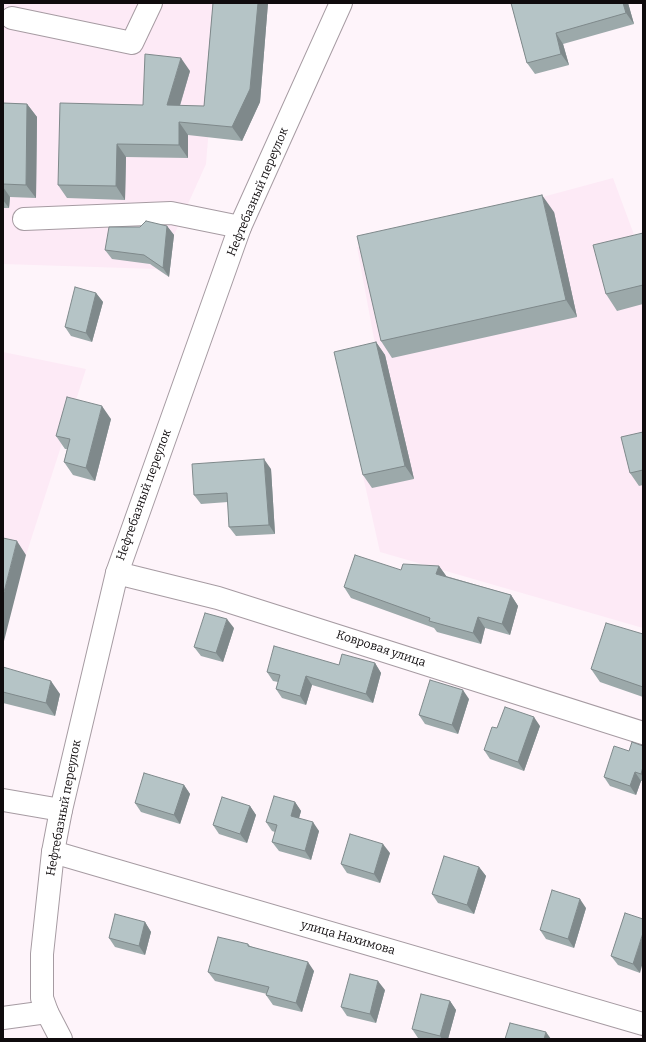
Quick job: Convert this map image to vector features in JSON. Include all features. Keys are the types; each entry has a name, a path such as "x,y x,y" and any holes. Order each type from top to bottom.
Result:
{"street":[{"path":"12,18 132,43 151,3"},
{"name":"Нефтебазный переулок","path":"61,1039 47,1012 42,998 42,954 53,852 61,810 117,573 240,227 341,3"},
{"path":"24,219 171,213 240,227"},
{"name":"Ковровая улица","path":"117,573 218,598 643,732"},
{"path":"3,800 61,810"},
{"name":"улица Нахимова","path":"53,852 643,1024"},
{"path":"3,1018 47,1012"}],"shaded area":[{"path":"3,3 219,3 206,164 174,235 169,277 156,269 3,264"},
{"path":"613,178 636,240 643,238 643,628 380,552 335,351 375,344 357,247"},
{"path":"3,352 86,369 26,555 3,556"}],"building":[{"path":"213,3 258,3 250,89 232,127 179,122 179,145 117,144 116,186 58,185 60,103 143,105 145,54 181,58 167,105 204,106"},
{"path":"511,3 623,3 626,13 556,33 561,54 527,63"},
{"path":"3,103 27,104 26,185 3,184"},
{"path":"542,195 566,300 381,341 357,236"},
{"path":"146,221 167,226 163,268 144,255 105,250 109,227 140,227"},
{"path":"643,233 643,285 606,294 593,245"},
{"path":"75,287 96,293 86,333 65,327"},
{"path":"376,342 405,466 363,475 334,352"},
{"path":"67,397 102,406 86,468 64,462 70,439 56,436"},
{"path":"643,432 643,470 630,473 621,437"},
{"path":"264,459 269,525 229,527 227,493 194,495 192,464"},
{"path":"3,538 17,541 3,596"},
{"path":"355,555 401,570 403,564 439,566 436,574 511,595 502,624 478,617 473,633 429,621 430,618 344,587"},
{"path":"205,613 227,619 216,653 194,647"},
{"path":"606,623 643,634 643,687 591,669"},
{"path":"274,646 339,665 342,654 375,663 366,694 306,676 300,696 276,689 280,675 267,672"},
{"path":"3,667 51,681 46,703 3,692"},
{"path":"430,680 463,690 452,725 419,715"},
{"path":"505,707 534,717 518,762 484,750 492,727 497,728"},
{"path":"632,742 643,746 643,767 641,774 635,772 630,786 604,777 614,746 629,751"},
{"path":"144,773 184,785 174,815 135,803"},
{"path":"274,796 295,802 291,816 313,822 305,851 272,842 277,825 266,822"},
{"path":"222,797 250,806 240,834 213,825"},
{"path":"350,834 383,844 374,874 341,864"},
{"path":"444,856 479,867 467,905 432,894"},
{"path":"552,890 580,899 568,939 540,930"},
{"path":"625,913 643,919 643,933 633,964 611,956"},
{"path":"115,914 145,922 139,946 109,938"},
{"path":"218,937 248,944 248,946 308,962 296,1003 266,995 269,987 208,972"},
{"path":"350,974 378,981 370,1014 341,1007"},
{"path":"421,994 450,1001 440,1036 412,1029"},
{"path":"510,1023 546,1032 544,1039 505,1039"}]}
